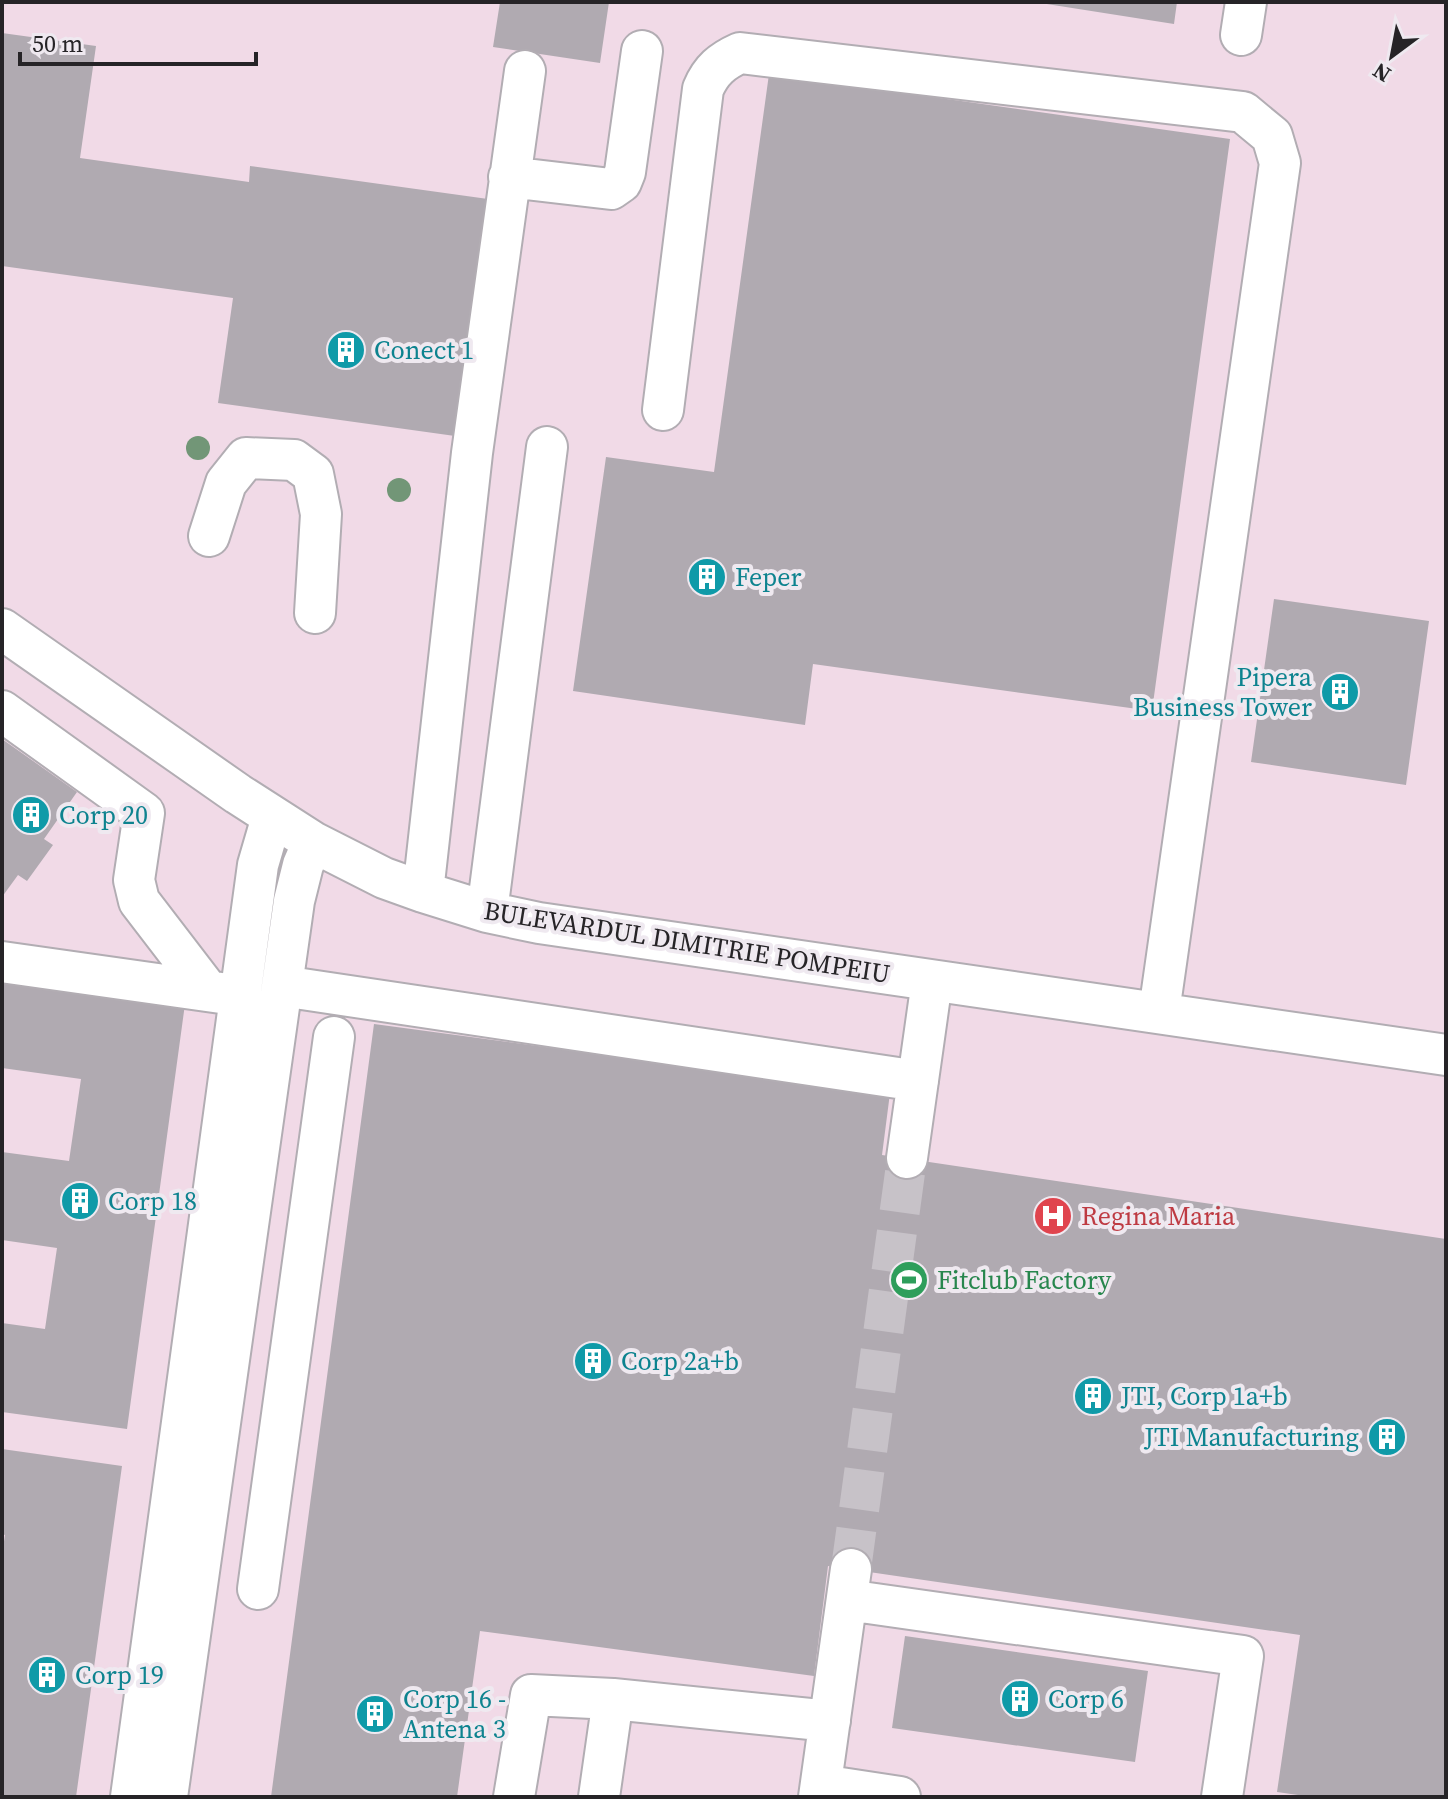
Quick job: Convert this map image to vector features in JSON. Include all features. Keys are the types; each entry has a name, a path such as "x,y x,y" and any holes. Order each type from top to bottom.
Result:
{"street":[{"path":"509,177 611,189 621,182 642,51"},
{"path":"663,410 703,89 715,68 740,53 1243,112 1272,136 1280,163 1279,178 1159,1012"},
{"path":"423,892 472,453 525,71"},
{"path":"487,912 547,447"},
{"path":"209,536 226,483 246,458 294,460 313,474 321,514 315,613"},
{"name":"BULEVARDUL DIMITRIE POMPEIU","path":"2,629 272,817 313,842 384,878 487,912 539,923 1446,1055"},
{"path":"2,711 144,813 134,880 139,901 224,994"},
{"path":"131,1797 224,994 272,817"},
{"path":"167,1797 282,986 298,885 313,842"},
{"path":"2,962 224,994"},
{"path":"907,1158 932,981"},
{"path":"282,986 918,1081"},
{"path":"258,1589 334,1037"},
{"path":"234,1322 293,1332"},
{"path":"900,1797 820,1791 849,1585 1243,1656 1222,1797"},
{"path":"514,1797 531,1695 613,1699 830,1721"},
{"path":"599,1797 613,1699"}],"shaded area":[{"path":"2,2 1446,2 1446,1797 2,1797"}],"building":[{"path":"500,2 609,2 600,63 493,47"},
{"path":"1034,2 1177,2 1174,24"},
{"name":"Conect 1","path":"2,33 96,46 80,158 249,182 250,166 488,199 455,436 218,403 233,298 2,266"},
{"path":"769,74 1230,139 1152,711 813,664 805,725 573,691 606,457 714,472"},
{"name":"Pipera Business Tower","path":"1274,599 1429,621 1406,785 1251,762"},
{"name":"Corp 20","path":"2,739 77,792 44,839 53,845 27,881 18,875 2,897"},
{"name":"Corp 18","path":"2,978 185,1004 127,1429 2,1412 2,1323 45,1329 57,1248 2,1240 2,1152 69,1161 81,1079 2,1068"},
{"path":"374,1024 890,1093 882,1155 1446,1239 1446,1797 1312,1797 1277,1792 1300,1635 828,1566 814,1676 480,1631 457,1797 271,1797"},
{"name":"Corp 19","path":"2,1449 122,1466 76,1797 2,1797 2,1554 5,1535 2,1534"},
{"name":"Corp 6","path":"905,1636 1148,1671 1135,1762 892,1728"}],"tunnel":[{"path":"851,1569 907,1158"}],"place":[{"name":"Conect 1","path":"346,350"},
{"name":"Feper","path":"707,577"},
{"name":"Pipera Business Tower","path":"1340,692"},
{"name":"Corp 20","path":"31,815"},
{"name":"Corp 18","path":"80,1201"},
{"name":"Regina Maria","path":"1053,1216"},
{"name":"Fitclub Factory","path":"909,1280"},
{"name":"Corp 2a+b","path":"593,1361"},
{"name":"JTI, Corp 1a+b","path":"1093,1396"},
{"name":"JTI Manufacturing","path":"1387,1437"},
{"name":"Corp 19","path":"47,1675"},
{"name":"Corp 6","path":"1020,1699"},
{"name":"Corp 16 - Antena 3","path":"375,1714"}]}
